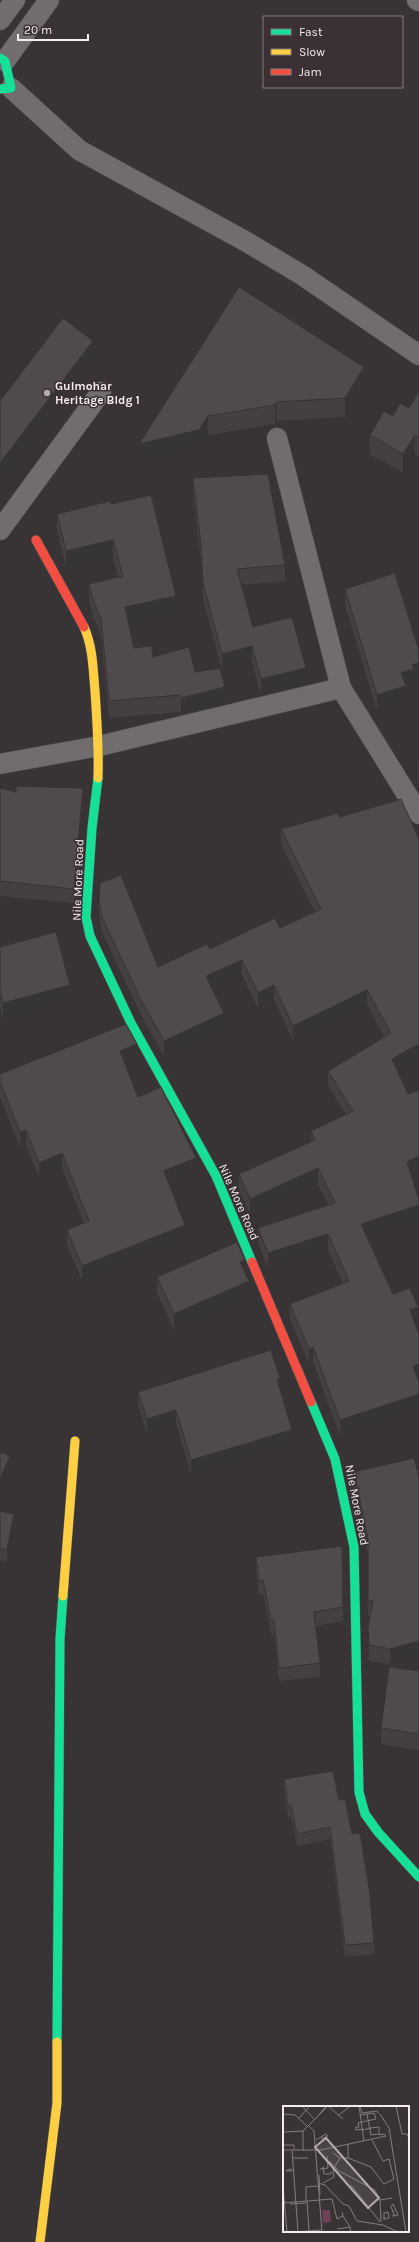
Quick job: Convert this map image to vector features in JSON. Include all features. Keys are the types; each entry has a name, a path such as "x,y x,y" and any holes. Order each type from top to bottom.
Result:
{"street":[{"path":"0,20 15,0"},
{"path":"49,0 2,60 6,88 79,150 245,241 302,275 419,355"},
{"path":"0,530 101,392"},
{"path":"277,438 341,688 419,814"},
{"name":"Nile More Road","path":"36,540 89,638 92,656 99,746 98,783 92,828 86,918 90,936 131,1023 216,1176 330,1444 354,1547 359,1792 365,1814 378,1832 419,1877"},
{"path":"0,764 99,746 341,688"},
{"path":"40,2242 56,2103 60,1639 75,1441"}],"building":[{"path":"239,287 364,367 345,398 277,402 275,405 208,416 199,430 139,444"},
{"name":"Gulmohar Heritage Bldg 1","path":"63,318 93,341 0,463 0,401"},
{"path":"419,391 419,438 415,435 403,454 370,435 384,411 393,416 400,403 409,408"},
{"path":"268,474 285,565 237,569 253,627 292,617 306,668 261,679 252,646 222,654 203,583 201,545 193,478"},
{"path":"151,495 176,596 125,607 134,648 152,646 153,657 189,647 195,672 220,668 225,687 181,698 180,695 109,701 101,619 93,600 89,584 123,576 113,540 66,551 57,514 110,501 111,504"},
{"path":"395,573 419,651 419,663 412,665 414,669 401,673 406,686 377,695 345,589"},
{"path":"16,786 83,788 74,889 0,881 0,788 16,792"},
{"path":"401,799 419,839 419,1044 392,1059 408,1094 419,1090 419,1156 407,1162 419,1200 419,1205 361,1224 393,1294 410,1288 418,1307 410,1310 419,1334 419,1364 413,1366 419,1382 419,1394 340,1420 313,1347 309,1349 290,1304 349,1281 328,1234 268,1253 258,1228 335,1203 318,1168 250,1199 239,1174 315,1140 311,1131 353,1111 328,1071 391,1033 367,990 293,1026 274,985 258,993 242,960 206,976 224,1013 164,1041 142,1002 102,917 99,901 100,883 121,875 158,967 207,944 210,949 275,918 280,928 321,909 281,829 338,813 340,817"},
{"path":"56,932 70,985 3,1003 0,990 0,947"},
{"path":"126,1024 137,1044 120,1051 138,1097 161,1087 196,1158 164,1171 185,1225 82,1266 67,1230 89,1221 62,1153 39,1163 26,1130 20,1132 0,1082 0,1074"},
{"path":"237,1242 245,1260 240,1262 249,1281 174,1314 157,1277"},
{"path":"271,1350 280,1378 277,1379 292,1430 191,1460 176,1410 147,1419 138,1392"},
{"path":"0,1452 10,1456 0,1479"},
{"path":"414,1458 419,1477 419,1641 390,1649 369,1645 368,1628 373,1600 368,1601 368,1540 354,1472"},
{"path":"0,1511 14,1514 7,1550 0,1548"},
{"path":"342,1546 343,1607 314,1612 320,1663 279,1668 274,1620 271,1620 263,1580 259,1581 256,1557"},
{"path":"389,1667 419,1671 419,1734 381,1728"},
{"path":"333,1771 339,1800 345,1799 352,1834 360,1833 370,1894 374,1943 345,1945 330,1827 297,1834 291,1805 288,1805 284,1779"}],"traffic: fast":[{"path":"0,58 5,61 11,88 0,89"},
{"path":"98,778 92,828 86,917 90,936 131,1023 216,1176 252,1262"},
{"path":"311,1402 335,1459 354,1547 359,1792 365,1814 378,1832 419,1877"},
{"path":"57,2042 60,1639 63,1596"}],"traffic: slow":[{"path":"84,627 91,650 93,666 98,734 98,778"},
{"path":"63,1596 75,1441"},
{"path":"40,2242 57,2103 57,2042"}],"traffic: jam":[{"path":"36,540 84,627"},
{"path":"252,1262 311,1402"}],"place":[{"name":"Gulmohar Heritage Bldg 1","path":"47,393"}]}
